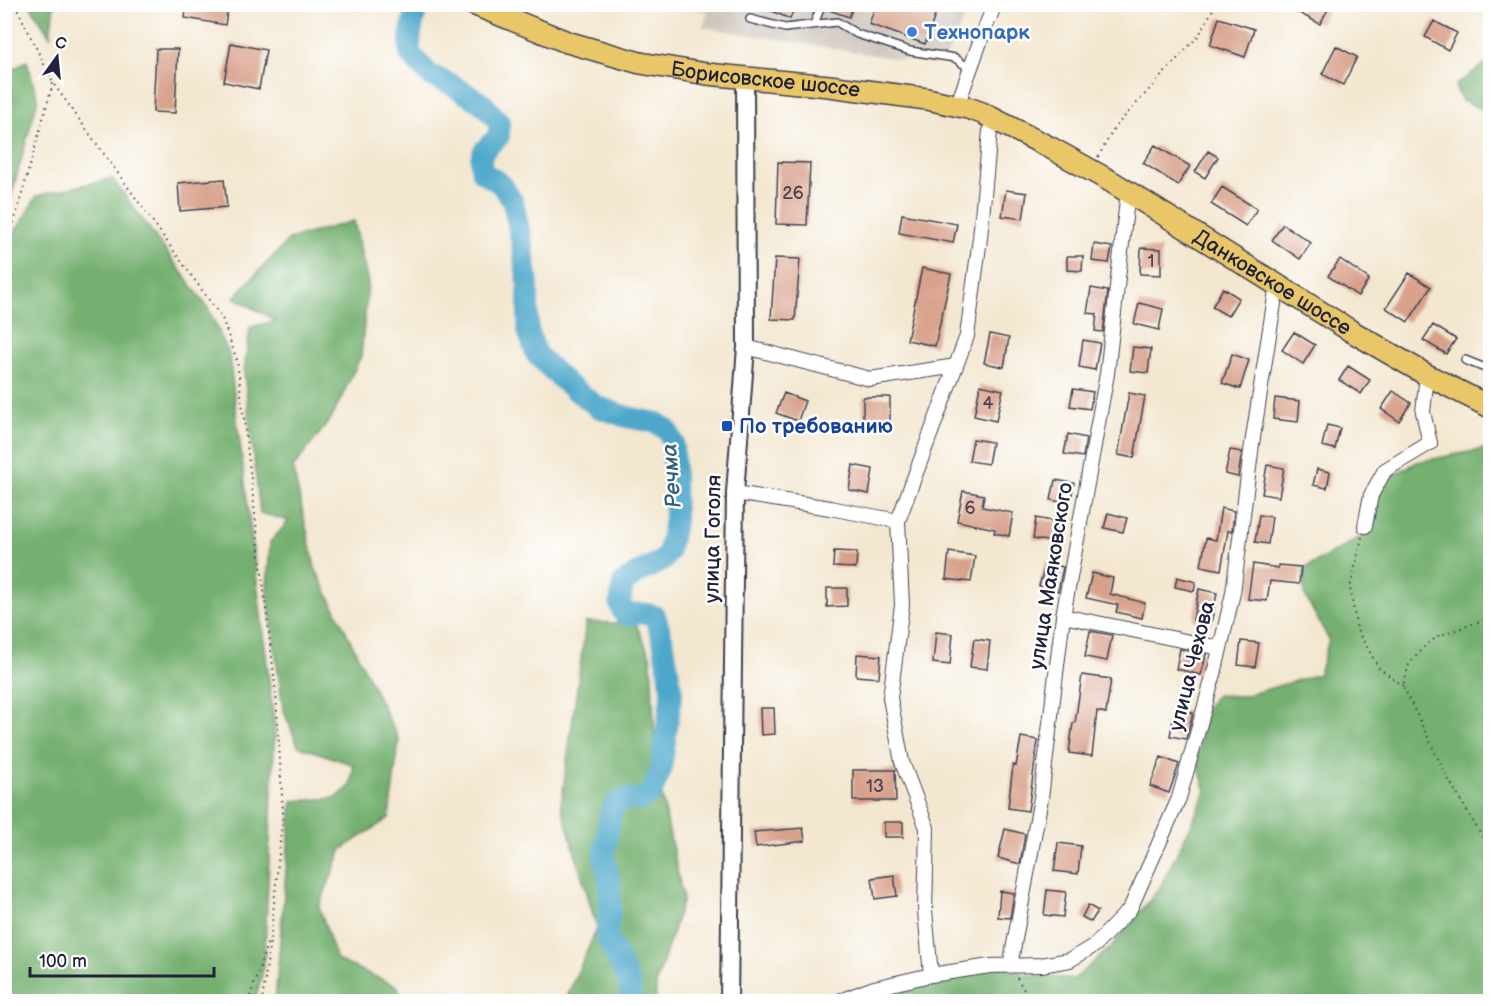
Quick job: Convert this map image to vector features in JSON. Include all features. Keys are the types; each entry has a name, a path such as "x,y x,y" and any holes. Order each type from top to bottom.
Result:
{"main road":[{"name":"Борисовское шоссе","path":"473,4 543,33 640,63 927,99 968,108 993,118 1058,152"},
{"name":"Данковское шоссе","path":"1058,152 1128,191 1351,331 1426,375 1491,407"}],"street":[{"path":"957,106 995,4"},
{"name":"улица Гоголя","path":"729,1002 735,493 746,347 745,77"},
{"path":"932,975 925,911 927,828 902,762 890,698 902,604 898,521 967,336 993,118"},
{"name":"улица Маяковского","path":"1010,966 1041,798 1063,616 1107,374 1128,191"},
{"name":"улица Чехова","path":"837,1002 874,988 932,975 990,966 1041,965 1070,960 1095,945 1130,909 1179,798 1215,670 1233,593 1252,444 1277,284"},
{"path":"746,347 870,379 956,366"},
{"path":"1365,526 1371,495 1385,470 1430,443 1423,411 1426,375"},
{"path":"735,493 898,521"},
{"path":"1063,616 1220,648"}],"lane":[{"path":"814,24 822,4"},
{"path":"750,19 785,28 837,22 857,34 910,51 955,58 970,69"},
{"path":"1465,360 1491,370"}],"path":[{"path":"15,4 52,82 222,318 237,360 276,693 283,813 262,1002"},
{"path":"1091,170 1115,127 1199,35 1216,4"},
{"path":"1488,4 1491,9"},
{"path":"4,258 52,82"},
{"path":"1365,526 1350,588 1357,630 1379,668 1403,686 1446,775 1491,850"},
{"path":"1403,686 1409,664 1431,641 1438,636 1491,618"},
{"path":"248,1002 271,934"},
{"path":"1010,966 1031,1001 1052,999 1110,1002"}],"shaded area":[{"path":"670,5 970,5 946,57 933,65 703,27 708,12"}],"green space":[{"path":"30,5 54,5 50,36"},
{"path":"1490,60 1490,112 1462,101 1455,86"},
{"path":"27,61 38,99 5,218 4,118 6,116 7,73"},
{"path":"112,178 208,308 229,354 275,729 264,967 255,1001 5,1001 5,271 12,237 37,196"},
{"path":"354,221 368,283 361,356 332,417 293,468 315,568 399,740 389,818 342,849 319,907 337,960 397,986 404,1001 275,1001 292,801 336,798 350,786 354,765 298,746 283,709 267,588 270,542 289,521 260,513 244,372 250,327 276,321 234,297 290,239"},
{"path":"1490,448 1490,1001 878,1002 939,976 988,962 1028,975 1074,979 1111,947 1159,889 1206,791 1197,761 1206,708 1216,695 1244,696 1319,674 1329,640 1304,594 1304,569 1372,530 1381,482 1417,462"},
{"path":"586,622 636,624 651,658 656,767 683,899 656,984 656,1001 565,1001 597,928 561,805"}],"building":[{"path":"187,4 214,4 228,7 225,25 185,18"},
{"path":"756,4 796,4 790,19"},
{"path":"827,4 854,4 849,17 826,9"},
{"path":"876,4 939,4 925,44 869,24"},
{"path":"1304,4 1331,4 1320,24 1299,13"},
{"path":"1219,18 1254,29 1245,57 1210,45"},
{"path":"1434,21 1457,33 1448,50 1425,37"},
{"path":"231,43 266,50 259,89 224,82"},
{"path":"1336,46 1357,57 1343,85 1322,74"},
{"path":"156,49 178,49 175,113 153,112"},
{"path":"1155,145 1190,166 1178,185 1143,163"},
{"path":"1208,151 1218,157 1205,178 1195,172"},
{"path":"778,162 810,163 807,225 776,224"},
{"path":"224,179 227,207 180,211 178,183"},
{"path":"1222,187 1257,209 1246,226 1211,204"},
{"path":"1006,190 1027,193 1023,219 1002,216"},
{"path":"902,214 957,224 953,243 899,233"},
{"path":"1283,224 1311,243 1300,259 1272,240"},
{"path":"1094,244 1112,247 1109,263 1092,261"},
{"path":"1141,248 1161,249 1161,275 1140,274"},
{"path":"1067,256 1083,256 1082,271 1067,270"},
{"path":"775,258 800,259 795,320 771,319"},
{"path":"1340,259 1369,279 1358,296 1328,276"},
{"path":"922,268 951,274 935,346 907,340"},
{"path":"1409,273 1431,287 1408,322 1386,308"},
{"path":"1091,288 1108,291 1103,332 1095,331 1097,314 1087,313"},
{"path":"1223,288 1239,298 1228,316 1212,307"},
{"path":"1139,303 1163,309 1159,330 1134,324"},
{"path":"1433,325 1456,339 1446,354 1423,340"},
{"path":"1294,332 1315,345 1303,364 1282,350"},
{"path":"990,334 1009,338 1004,367 984,363"},
{"path":"1083,340 1100,343 1095,370 1079,367"},
{"path":"1133,347 1151,349 1148,373 1130,371"},
{"path":"1232,354 1249,360 1240,389 1222,383"},
{"path":"1348,366 1370,380 1361,394 1339,380"},
{"path":"980,385 1003,390 996,421 974,416"},
{"path":"1073,389 1093,392 1090,409 1070,406"},
{"path":"1393,391 1411,403 1399,421 1381,409"},
{"path":"784,393 805,401 798,421 776,413"},
{"path":"1129,393 1145,396 1134,458 1118,455"},
{"path":"863,397 890,397 890,423 863,423"},
{"path":"1275,398 1300,401 1298,422 1273,419"},
{"path":"1327,425 1340,428 1335,449 1322,446"},
{"path":"1068,434 1086,438 1083,457 1064,454"},
{"path":"973,439 992,442 988,464 969,461"},
{"path":"1230,450 1242,452 1238,477 1225,474"},
{"path":"853,465 873,469 869,494 849,490"},
{"path":"1267,465 1284,468 1279,497 1262,494"},
{"path":"1317,469 1330,472 1327,488 1313,485"},
{"path":"1055,480 1074,483 1070,504 1051,500"},
{"path":"963,491 984,495 982,507 1013,513 1009,536 994,533 995,529 957,521"},
{"path":"1221,508 1234,511 1232,531 1228,531 1221,570 1201,566 1206,538 1216,540"},
{"path":"1108,513 1127,518 1123,532 1104,528"},
{"path":"1259,515 1272,517 1268,544 1255,542"},
{"path":"1036,518 1057,522 1054,542 1033,539"},
{"path":"834,551 857,552 856,568 833,567"},
{"path":"949,552 975,556 971,582 946,579"},
{"path":"1046,562 1063,567 1058,591 1039,586"},
{"path":"1253,564 1278,568 1278,565 1301,567 1299,584 1270,581 1267,601 1248,599"},
{"path":"1092,573 1113,578 1110,594 1145,603 1142,618 1116,612 1118,605 1086,598"},
{"path":"1177,577 1196,582 1194,591 1175,587"},
{"path":"827,588 847,588 847,606 827,607"},
{"path":"1199,589 1217,593 1211,624 1193,620"},
{"path":"1090,631 1112,635 1107,661 1085,657"},
{"path":"936,632 953,634 950,665 933,663"},
{"path":"974,639 990,641 987,669 970,667"},
{"path":"1241,641 1259,643 1255,667 1238,665"},
{"path":"1180,649 1206,654 1201,675 1176,669"},
{"path":"857,654 881,656 879,678 856,676"},
{"path":"1082,675 1111,679 1106,713 1097,711 1092,756 1069,753"},
{"path":"760,708 774,708 775,734 761,735"},
{"path":"1175,709 1193,713 1186,739 1170,736"},
{"path":"1021,737 1038,740 1028,811 1008,808 1013,765 1016,766"},
{"path":"1161,757 1179,764 1169,793 1150,786"},
{"path":"853,770 895,770 896,801 853,801"},
{"path":"884,822 903,822 903,837 884,837"},
{"path":"803,828 805,841 756,847 754,832"},
{"path":"1005,829 1025,834 1020,864 998,858"},
{"path":"1058,843 1081,846 1078,874 1054,871"},
{"path":"894,875 897,896 875,899 872,878"},
{"path":"1047,890 1066,892 1063,917 1044,915"},
{"path":"1000,891 1014,893 1010,918 998,917"},
{"path":"1088,905 1098,911 1091,922 1082,917"}],"waterway":[{"name":"Речма","path":"419,4 414,16 410,54 430,75 483,104 499,122 499,136 482,155 482,172 501,184 513,202 528,284 528,330 536,354 567,384 598,407 627,417 657,423 668,431 673,442 675,520 668,553 663,560 623,583 620,605 624,614 642,613 655,616 663,641 672,692 661,769 652,792 640,800 626,799 614,805 610,815 604,855 610,886 610,912 606,935 629,982 632,1002"}],"place":[{"name":"Технопарк","path":"912,32"},
{"name":"По требованию","path":"727,426"}]}
